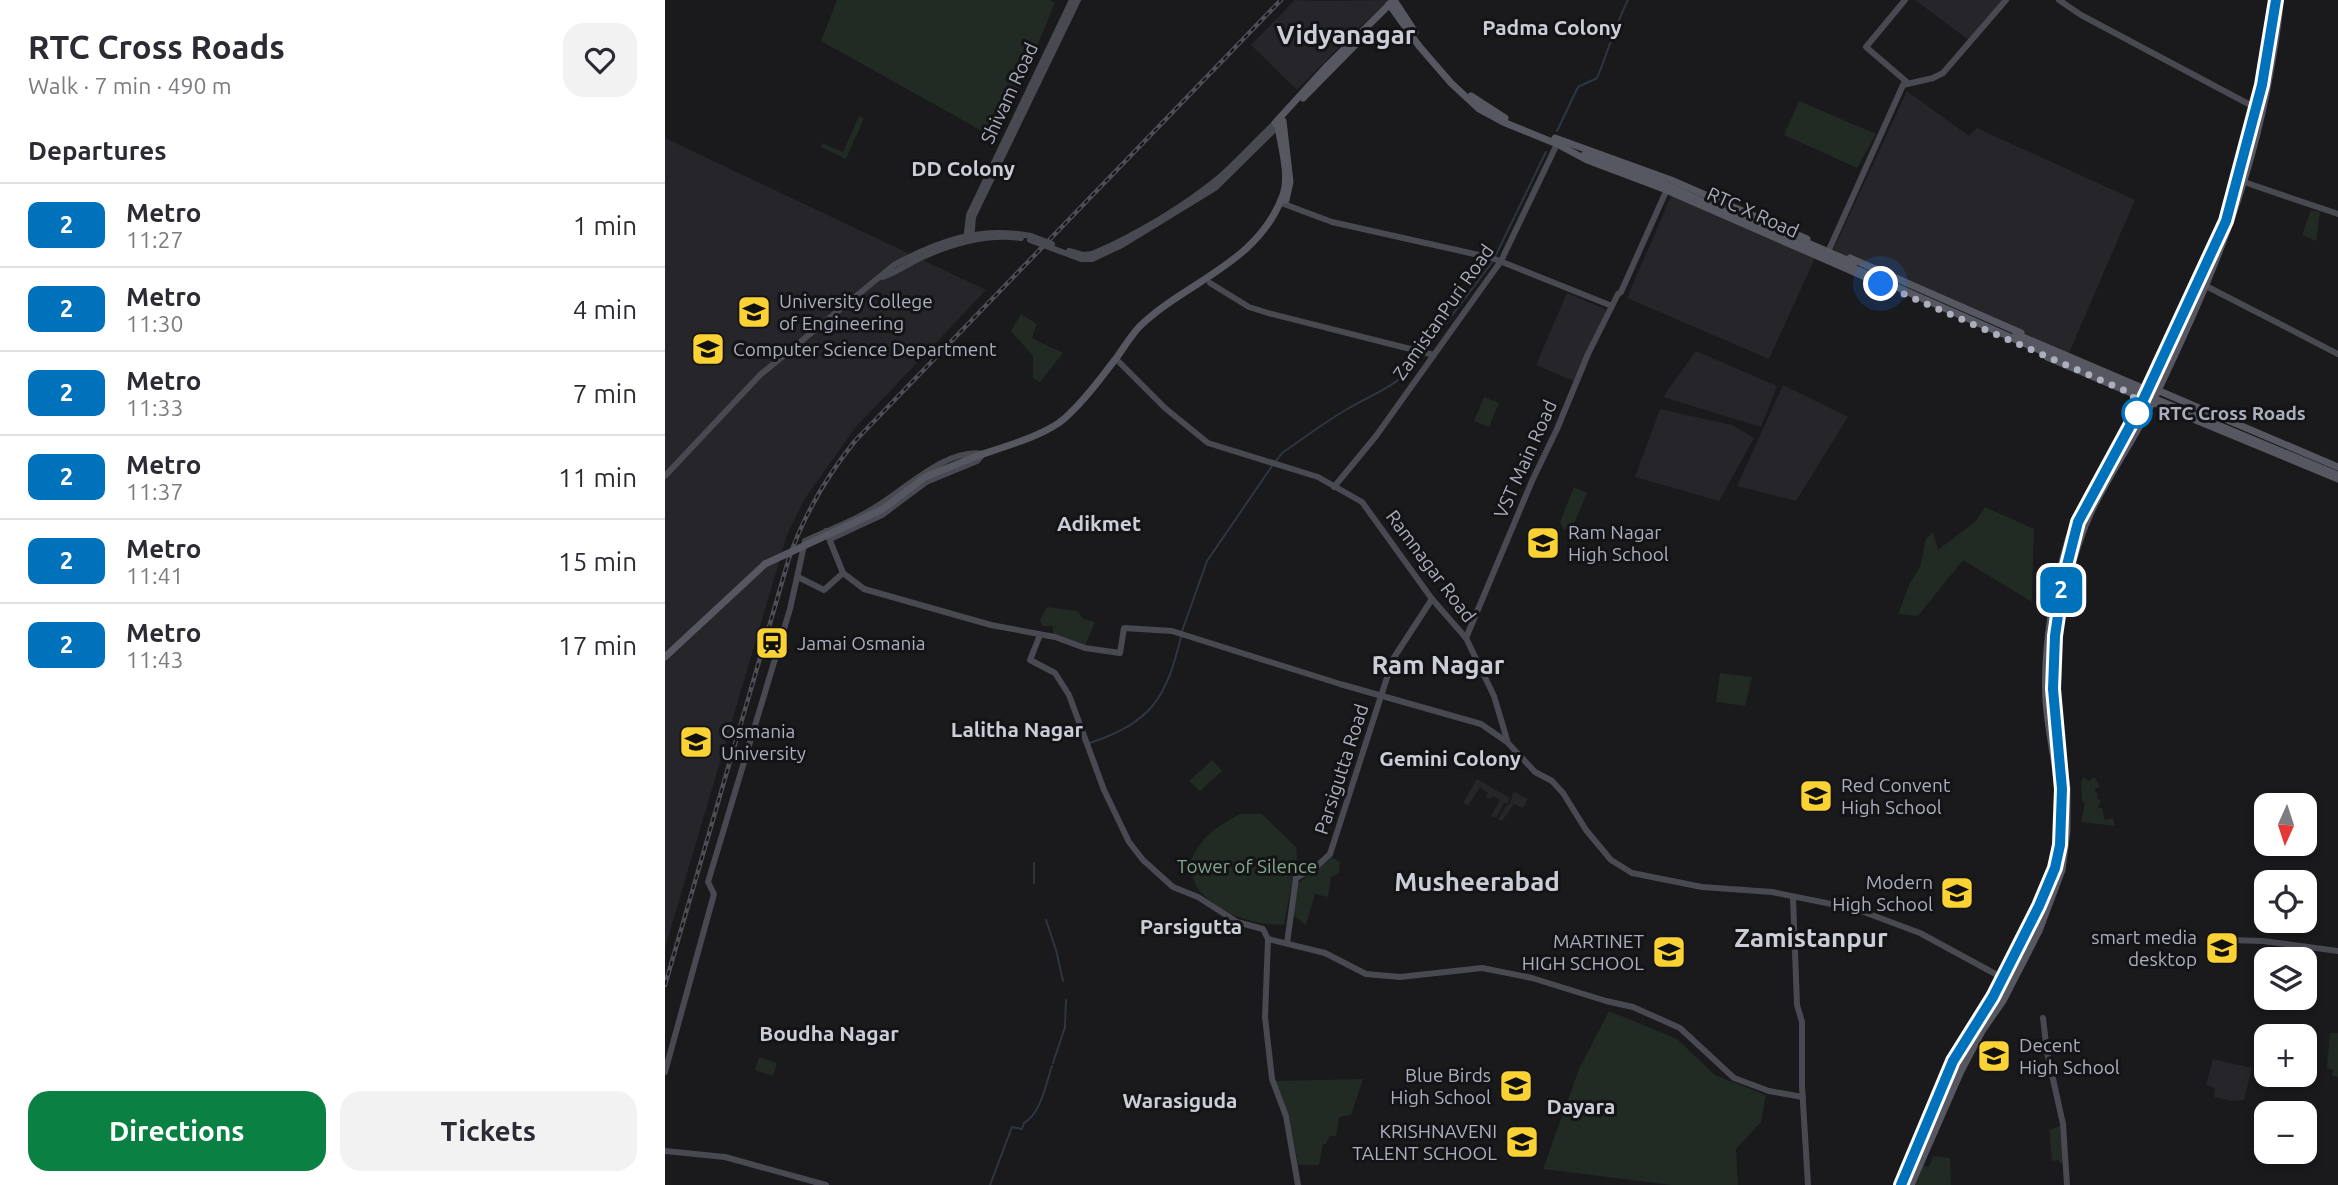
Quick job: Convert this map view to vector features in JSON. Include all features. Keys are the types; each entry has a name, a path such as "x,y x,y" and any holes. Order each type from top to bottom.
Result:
{"main road":[{"path":"2057,646 2077,551 2086,523 2161,389 2178,337 2217,239 2259,109 2274,0"},
{"path":"1899,1185 1917,1135 1957,1049 2001,977 2042,893 2057,840 2061,774 2046,702 2048,636 2070,537 2083,503 2137,410 2147,385 2206,286 2223,247 2244,182 2279,21 2280,0"},
{"path":"665,656 758,568 883,509 925,477 1032,436 1065,418 1152,315 1233,261 1265,227 1284,193 1279,122 1395,3"},
{"name":"RTC X Road","path":"1395,3 1419,46 1479,109 1503,122 2143,398"},
{"name":"RTC X Road","path":"1467,96 1515,122 1695,189 2113,373 2147,385"},
{"path":"1148,320 1237,264 1257,243 1284,204 1290,182 1287,152 1279,122"},
{"path":"1270,134 1279,135"},
{"path":"1580,154 1636,172 2062,359 2338,473"},
{"name":"RTC X Road","path":"1695,189 1697,194 1704,198 2338,473"},
{"path":"2107,383 2113,373"},
{"path":"2161,389 2189,404 2299,450 2338,473"},
{"path":"2128,392 2134,398 2137,410"},
{"path":"2152,402 2296,462 2338,473"},
{"path":"2183,415 2189,404"},
{"path":"2147,412 2168,409"},
{"path":"2296,462 2299,450"},
{"path":"2048,636 2058,637"},
{"path":"1911,1185 1961,1071 1982,1031 2005,997 2039,930 2064,857 2067,824 2058,726 2057,657"},
{"path":"2021,936 2032,941"}],"street":[{"name":"Shivam Road","path":"969,237 969,215 1072,0"},
{"name":"Shivam Road","path":"969,237 974,217 1078,0"},
{"path":"1907,0 1868,49 1908,83"},
{"path":"1824,260 1903,85 1943,73 2006,0"},
{"path":"2059,0 2081,15 2259,109"},
{"path":"665,476 760,375 881,277 921,257 969,237 986,233 1030,240 1081,259 1092,257 1122,245 1209,193 1236,170 1279,122"},
{"path":"1092,257 1204,189 1279,122"},
{"name":"ZamistanPuri Road","path":"1334,486 1376,436 1497,259 1557,144"},
{"name":"VST Main Road","path":"1466,638 1532,481 1612,306 1621,292 1669,179"},
{"path":"2244,182 2338,214"},
{"path":"1284,204 1332,222 1497,259 1612,306"},
{"path":"974,217 986,233"},
{"path":"969,237 1009,235"},
{"path":"1210,283 1229,296 1268,313 1431,354"},
{"path":"2206,286 2338,354"},
{"name":"Ramnagar Road","path":"1116,359 1201,439 1214,446 1318,477 1362,502 1413,569 1432,599 1466,638 1494,696 1508,743 1535,772 1552,781 1563,793 1586,830 1611,860 1632,873 1702,887 1772,892 1838,904 1881,917 1931,938 2001,977"},
{"path":"665,1072 668,1049 715,894 708,882 798,577 805,541 868,512 932,468 975,453 980,455 977,461 926,482 883,515 830,539"},
{"path":"826,531 843,573 864,589 992,625 1055,637 1085,648 1120,653 1124,628 1172,631 1481,724 1508,743"},
{"path":"798,577 824,590 843,573"},
{"name":"Parsigutta Road","path":"1287,943 1296,878 1316,867 1330,853 1393,659 1432,599"},
{"path":"1040,635 1030,660 1055,673 1069,695 1104,790 1129,842 1143,860 1173,887 1198,897 1237,922 1263,929 1268,939 1265,1017 1272,1079 1286,1116 1298,1185"},
{"path":"1793,897 1797,1005 1802,1022 1808,1185"},
{"path":"1268,939 1325,953 1366,974 1400,977 1482,968 1532,978 1633,1007 1680,1028 1734,1078 1769,1091 1803,1097"},
{"path":"2229,940 2338,951"},
{"path":"2043,1018 2049,1062 2063,1124 2067,1185"},
{"path":"665,1151 726,1157 826,1185"}],"shaded area":[{"path":"1295,0 1390,0 1297,90 1251,45"},
{"path":"1915,0 2003,0 1970,41"},
{"path":"1907,91 1969,136 1977,128 2135,200 2069,353 1833,250"},
{"name":"Osmania University","path":"665,138 986,290 855,428 804,500 787,535 665,948"},
{"path":"1672,194 1815,258 1769,359 1627,298"},
{"path":"1567,293 1607,310 1576,382 1536,365"},
{"path":"1696,351 1777,386 1761,427 1663,397"},
{"path":"1783,385 1848,417 1796,501 1737,486"},
{"path":"1660,409 1732,425 1754,438 1719,501 1635,477"},
{"path":"1477,779 1510,798 1496,818 1491,816 1500,800 1493,796 1490,799 1486,797 1488,793 1480,787 1468,806 1463,803"},
{"path":"1513,791 1528,799 1523,808 1514,804 1502,821 1498,819 1510,804"},
{"path":"2213,1059 2252,1068 2244,1100 2232,1101 2214,1097 2215,1088 2206,1085"}],"green space":[{"path":"837,0 1050,0 1055,3 998,140 821,41"},
{"path":"1799,101 1876,134 1857,168 1784,135"},
{"path":"859,116 864,118 846,159 821,147 822,143 843,152"},
{"path":"2311,210 2320,212 2316,241 2302,235"},
{"path":"1021,314 1037,324 1032,338 1063,353 1040,382 1033,378 1033,356 1011,331"},
{"path":"1484,397 1499,403 1489,427 1474,421"},
{"path":"1574,487 1587,493 1573,526 1564,530 1560,522"},
{"path":"1985,507 2034,529 2032,602 1963,560 1918,616 1898,614 1909,585 1920,567 1926,538 1933,532 1938,550 1976,521"},
{"path":"1047,607 1077,611 1084,619 1095,622 1085,646 1053,635 1053,626 1042,626 1040,620"},
{"path":"1720,673 1752,677 1745,706 1716,702"},
{"path":"1212,760 1222,771 1200,791 1189,781"},
{"path":"2083,777 2089,781 2094,777 2100,786 2094,790 2097,799 2101,800 2098,808 2102,808 2105,820 2113,818 2115,826 2081,822 2085,803 2082,802"},
{"name":"Tower of Silence","path":"1240,814 1262,814 1296,847 1297,857 1284,925 1261,923 1227,912 1207,899 1194,882 1189,865 1198,847 1216,829"},
{"path":"1332,857 1340,862 1339,873 1331,877 1328,897 1315,894 1306,925 1293,915 1296,885"},
{"path":"2219,931 2230,934 2223,955 2212,951"},
{"path":"1609,1011 1677,1039 1715,1075 1766,1095 1761,1122 1736,1149 1738,1185 1671,1185 1543,1169 1579,1069"},
{"path":"2330,1033 2338,1033 2338,1077 2332,1076 2333,1070 2327,1068"},
{"path":"759,1057 777,1063 773,1076 755,1070"},
{"path":"1363,1079 1351,1115 1339,1117 1336,1136 1330,1136 1326,1144 1323,1144 1319,1165 1298,1165 1289,1115 1274,1081"},
{"path":"2060,1126 2065,1162 2059,1163 2059,1160 2052,1161 2049,1130"},
{"path":"1933,1156 1950,1158 1951,1185 1910,1185 1918,1164 1929,1167"}],"waterway":[{"path":"1557,131 1578,87 1597,78 1628,0"},
{"path":"1426,350 1493,261 1546,152"},
{"path":"1276,461 1282,453 1332,418 1398,380 1423,355"},
{"path":"1182,631 1207,561 1272,466"},
{"path":"1090,743 1128,726 1153,705 1169,676 1181,637"},
{"path":"1034,863 1034,883"},
{"path":"1046,920 1063,981"},
{"path":"1053,1063 1065,1027 1066,1000"},
{"path":"990,1185 1012,1127 1022,1129 1024,1123 1035,1113 1052,1066"}],"railway":[{"path":"665,985 789,558 825,483 855,441 1281,0"},
{"path":"1896,1185 1950,1059 1989,995 2050,871 2056,844 2058,804 2047,689 2054,607 2075,521 2134,411 2222,220 2258,84 2272,0"}],"metro line":[{"name":"2","path":"1901,1185 1953,1061 1993,997 2055,868 2062,825 2062,789 2053,689 2055,636 2063,581 2078,522 2137,413 2226,221 2262,85 2276,0"}],"place":[{"name":"University College of Engineering","path":"754,312"},
{"name":"Computer Science Department","path":"708,349"},
{"name":"RTC Cross Roads","path":"2137,413"},
{"name":"Ram Nagar High School","path":"1543,543"},
{"name":"Jamai Osmania","path":"772,643"},
{"name":"Osmania University","path":"696,742"},
{"name":"Red Convent High School","path":"1816,796"},
{"name":"Modern High School","path":"1957,893"},
{"name":"smart media desktop","path":"2222,948"},
{"name":"MARTINET HIGH SCHOOL","path":"1669,952"},
{"name":"Decent High School","path":"1994,1056"},
{"name":"Blue Birds High School","path":"1516,1086"},
{"name":"KRISHNAVENI TALENT SCHOOL","path":"1522,1142"}],"district":[{"name":"Padma Colony","path":"1552,28"},
{"name":"Vidyanagar","path":"1346,35"},
{"name":"DD Colony","path":"963,169"},
{"name":"Adikmet","path":"1099,524"},
{"name":"Ram Nagar","path":"1438,665"},
{"name":"Lalitha Nagar","path":"1017,730"},
{"name":"Gemini Colony","path":"1450,759"},
{"name":"Musheerabad","path":"1477,882"},
{"name":"Parsigutta","path":"1191,927"},
{"name":"Zamistanpur","path":"1811,938"},
{"name":"Boudha Nagar","path":"829,1034"},
{"name":"Warasiguda","path":"1180,1101"},
{"name":"Dayara","path":"1581,1107"}],"route":[{"path":"1881,284 2128,392 2134,398 2137,413"}]}
